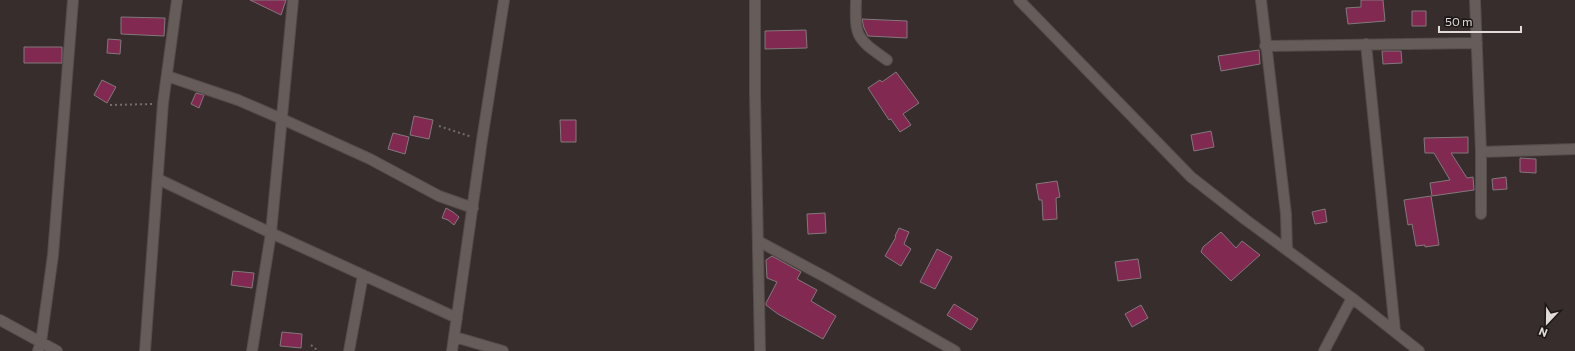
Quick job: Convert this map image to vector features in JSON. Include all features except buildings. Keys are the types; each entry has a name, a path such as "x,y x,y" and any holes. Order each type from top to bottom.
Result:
{"street":[{"path":"39,346 53,255 73,0"},
{"path":"145,351 163,103 177,0"},
{"path":"252,351 271,233 294,0"},
{"path":"452,351 482,140 504,0"},
{"path":"755,0 755,94 760,351"},
{"path":"856,0 856,28 858,35 866,45 887,60"},
{"path":"1019,0 1191,177 1246,220 1352,298 1419,351"},
{"path":"1261,0 1265,46 1286,214 1287,250"},
{"path":"1475,0 1481,152 1481,214"},
{"path":"1265,46 1477,43"},
{"path":"1366,44 1395,331"},
{"path":"167,76 238,100 370,159 439,196 473,208"},
{"path":"1481,152 1575,149"},
{"path":"158,179 271,233 457,318"},
{"path":"758,241 827,278 955,351"},
{"path":"349,351 363,275"},
{"path":"1324,351 1352,298"},
{"path":"0,320 39,346 57,351"},
{"path":"454,337 503,351"}],"path":[{"path":"110,105 163,103"},
{"path":"439,126 482,140"},
{"path":"311,345 318,351"}]}
